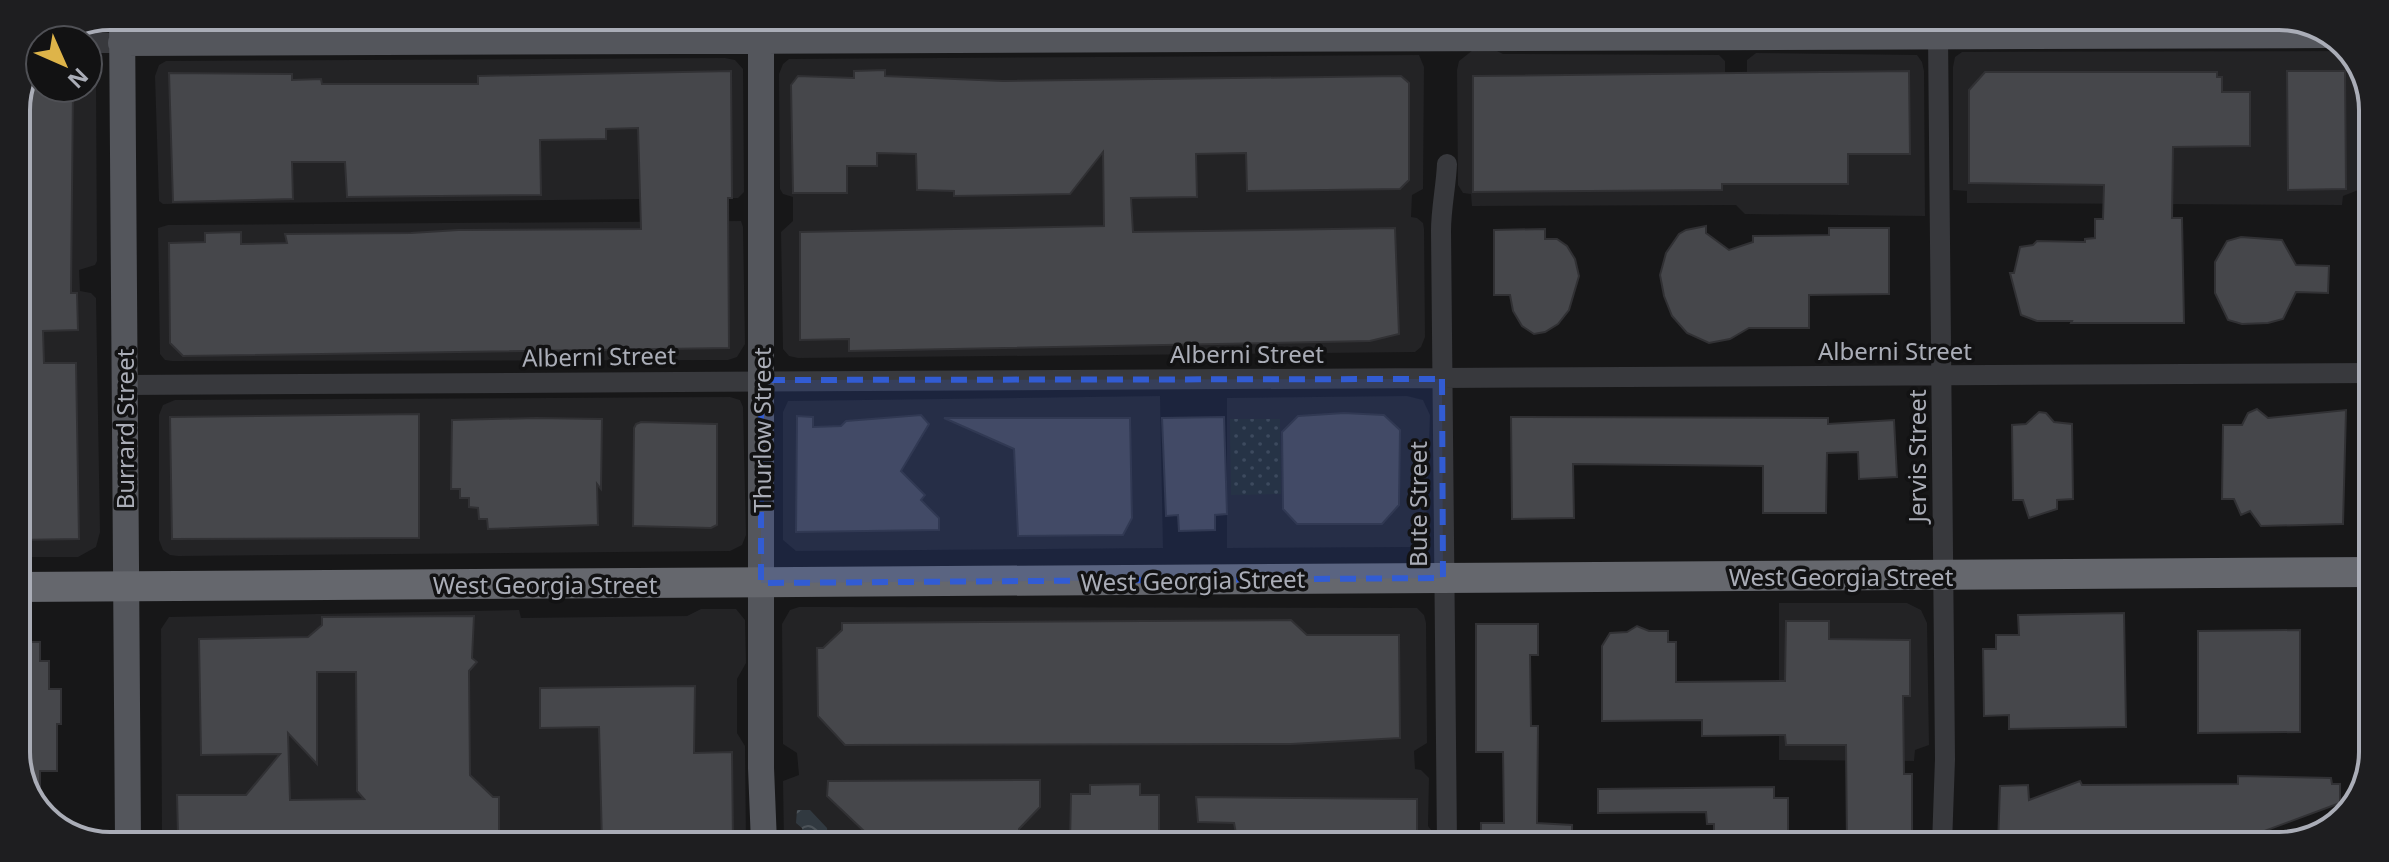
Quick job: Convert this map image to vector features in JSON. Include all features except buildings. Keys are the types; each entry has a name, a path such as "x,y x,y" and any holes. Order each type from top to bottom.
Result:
{"highway":[{"name":"West Georgia Street","path":"30,587 2359,572"}],"main road":[{"name":"Burrard Street","path":"121,30 128,832"},
{"path":"121,43 715,30"},
{"name":"Thurlow Street","path":"761,30 764,832"},
{"path":"2048,30 2306,35"}],"street":[{"name":"Jervis Street","path":"1936,30 1942,376 1945,759 1942,832"},
{"path":"104,43 121,43"},
{"name":"Bute Street","path":"1447,164 1446,189 1441,206 1447,832"},
{"name":"Alberni Street","path":"123,385 2359,373"}],"highlighted area":[{"path":"1442,379 1443,578 761,583 761,380"}],"shaded area":[{"path":"1473,50 1495,50 1503,54 1719,55 1725,61 1725,72 1736,74 1747,73 1747,60 1756,53 1917,55 1924,71 1925,216 1745,214 1736,205 1472,206 1471,194 1463,193 1458,185 1457,70 1459,61"},
{"path":"2333,51 2353,80 2359,105 2359,190 2343,196 2342,205 1967,203 1967,191 1953,190 1953,67 1955,57 1962,52"},
{"path":"1419,55 1424,67 1423,189 1412,195 1411,217 1423,223 1424,229 1425,337 1415,352 798,358 789,356 783,349 781,232 793,221 793,197 783,194 780,189 779,74 789,59"},
{"path":"735,60 743,69 744,192 738,198 163,204 159,201 155,76 159,65 166,61"},
{"path":"31,104 96,104 97,261 95,265 79,270 80,291 91,293 96,298 100,532 96,547 78,557 30,557"},
{"path":"741,221 745,344 737,357 728,360 172,361 165,360 160,354 158,228 168,225"},
{"path":"1160,396 1163,548 796,551 783,540 783,412 788,401"},
{"path":"1407,396 1423,400 1430,415 1426,530 1422,541 1410,547 1227,548 1227,398"},
{"path":"730,397 740,400 743,407 746,535 742,545 730,551 178,556 163,550 159,540 159,415 163,405 175,400"},
{"path":"1230,419 1280,419 1281,494 1231,495"},
{"path":"1779,603 1907,603 1921,610 1927,623 1929,745 1915,750 1914,761 1779,760"},
{"path":"799,607 1417,608 1424,615 1426,623 1427,743 1414,751 1415,769 1421,770 1429,778 1428,826 1433,832 784,832 783,781 799,775 797,753 783,744 782,624 790,610"},
{"path":"701,609 736,609 745,620 746,663 737,679 737,733 745,746 746,832 162,832 161,629 169,617 519,610 521,618 687,616"}],"water":[{"path":"797,810 810,810 827,832 803,832 796,823"}]}
